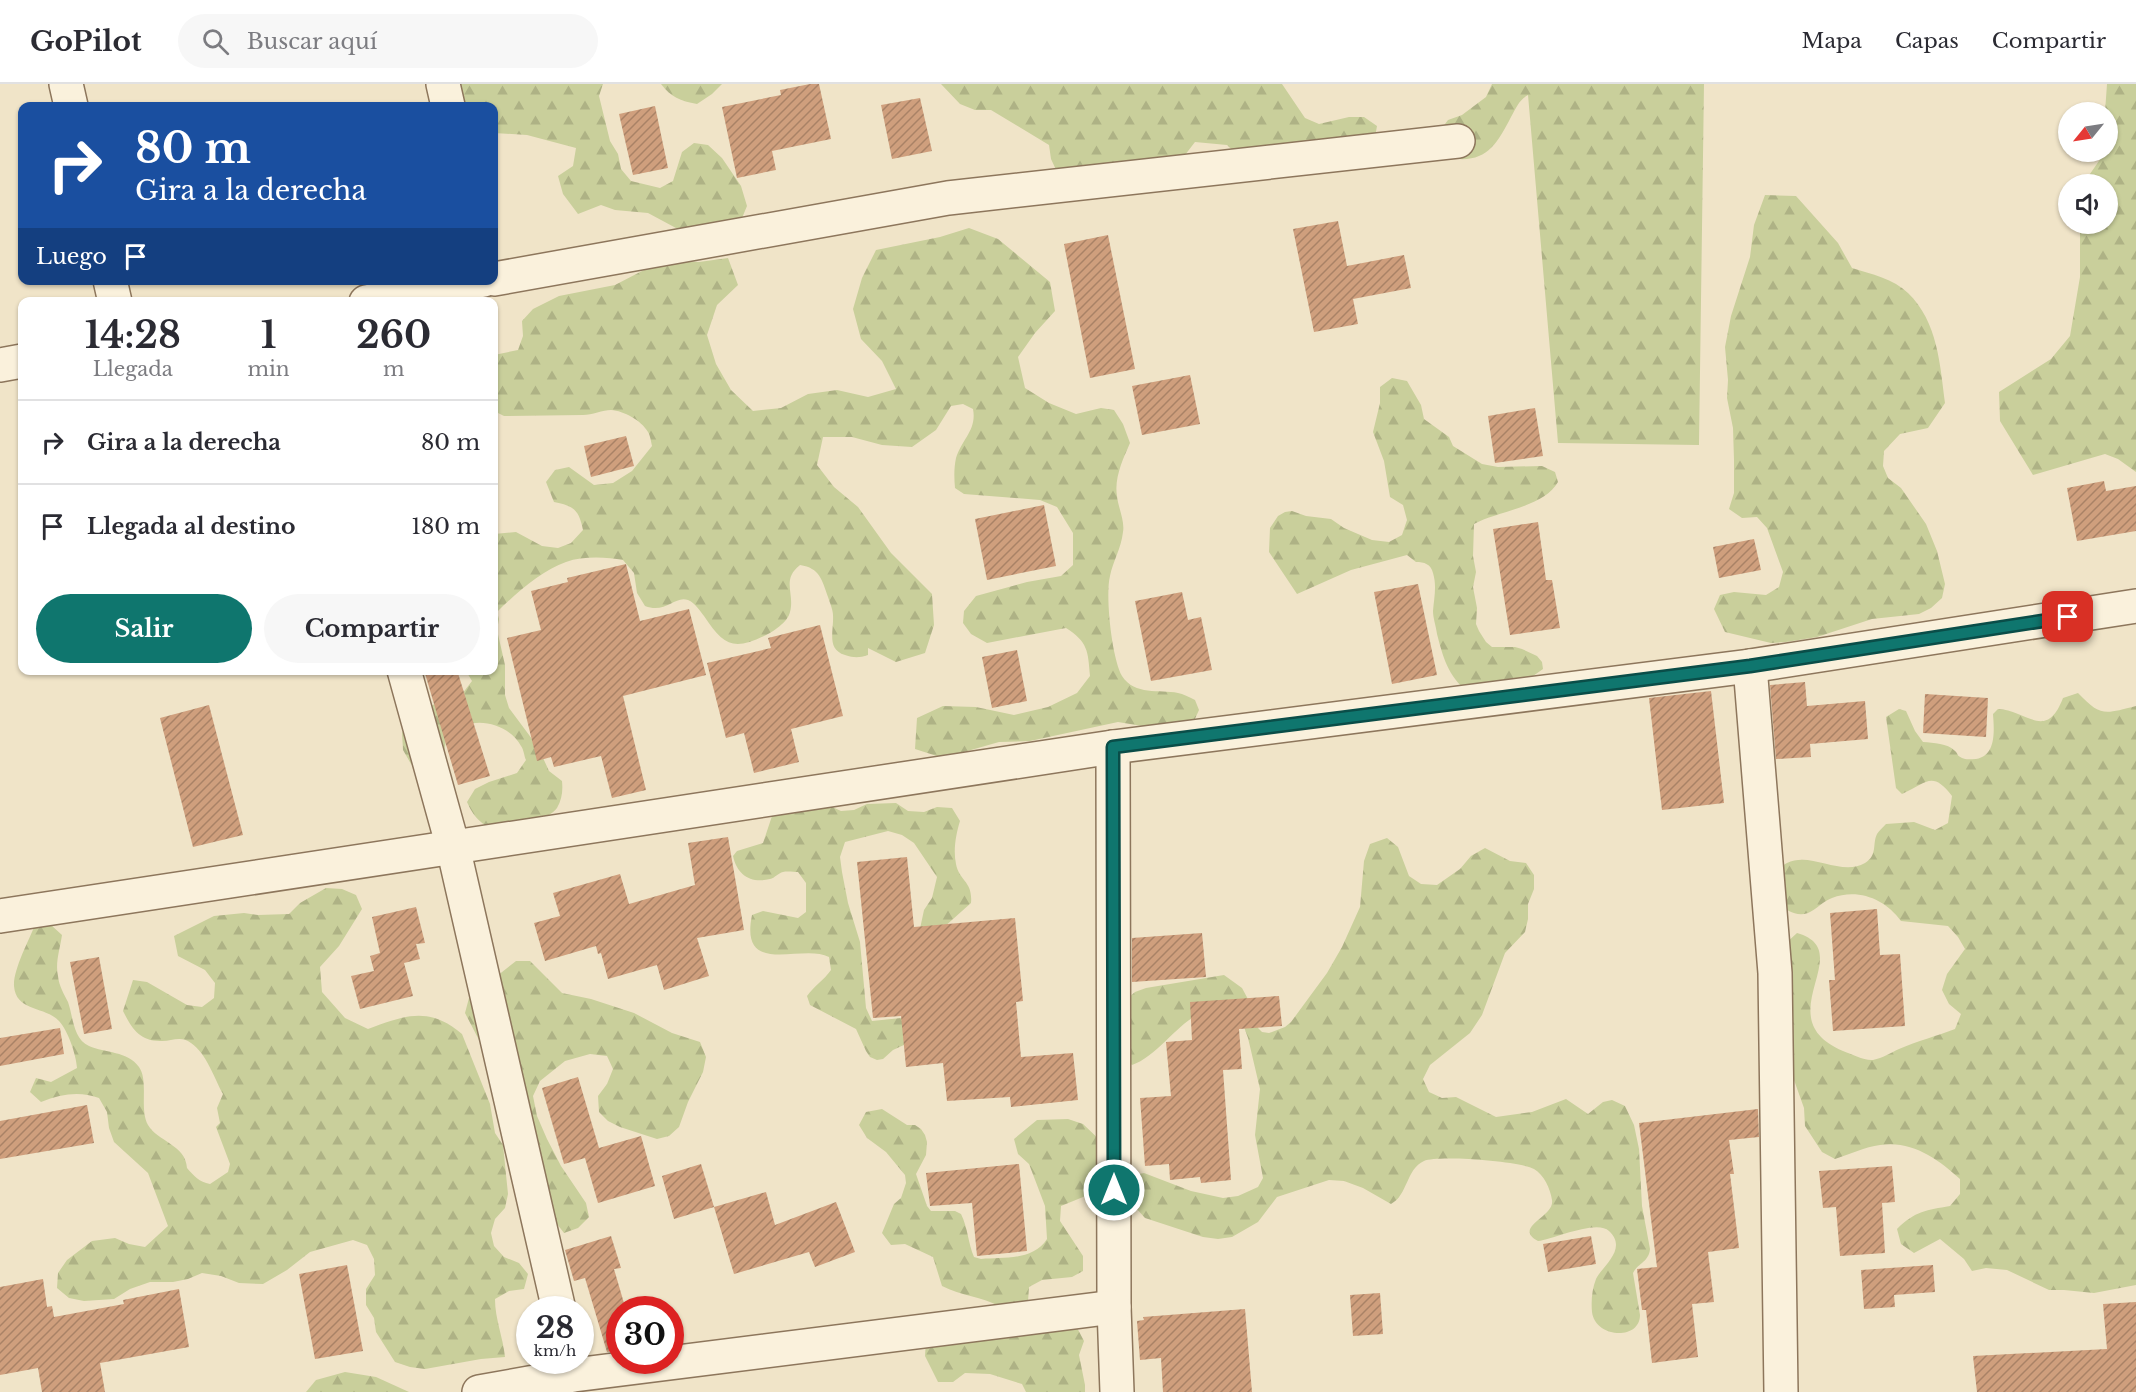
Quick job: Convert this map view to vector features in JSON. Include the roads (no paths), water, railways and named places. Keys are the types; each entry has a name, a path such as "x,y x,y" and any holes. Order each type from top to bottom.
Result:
{"street":[{"path":"66,84 70,102"},
{"path":"443,84 447,102"},
{"path":"498,278 948,198 1458,141"},
{"path":"393,297 457,285"},
{"path":"0,365 18,362"},
{"path":"0,916 1113,747 1750,666 2136,606"},
{"path":"1750,666 1775,973 1781,1392"},
{"path":"405,675 453,848 556,1296"},
{"path":"1113,747 1114,1307 1117,1392"},
{"path":"594,1366 1114,1307"},
{"path":"479,1392 549,1374"}]}
